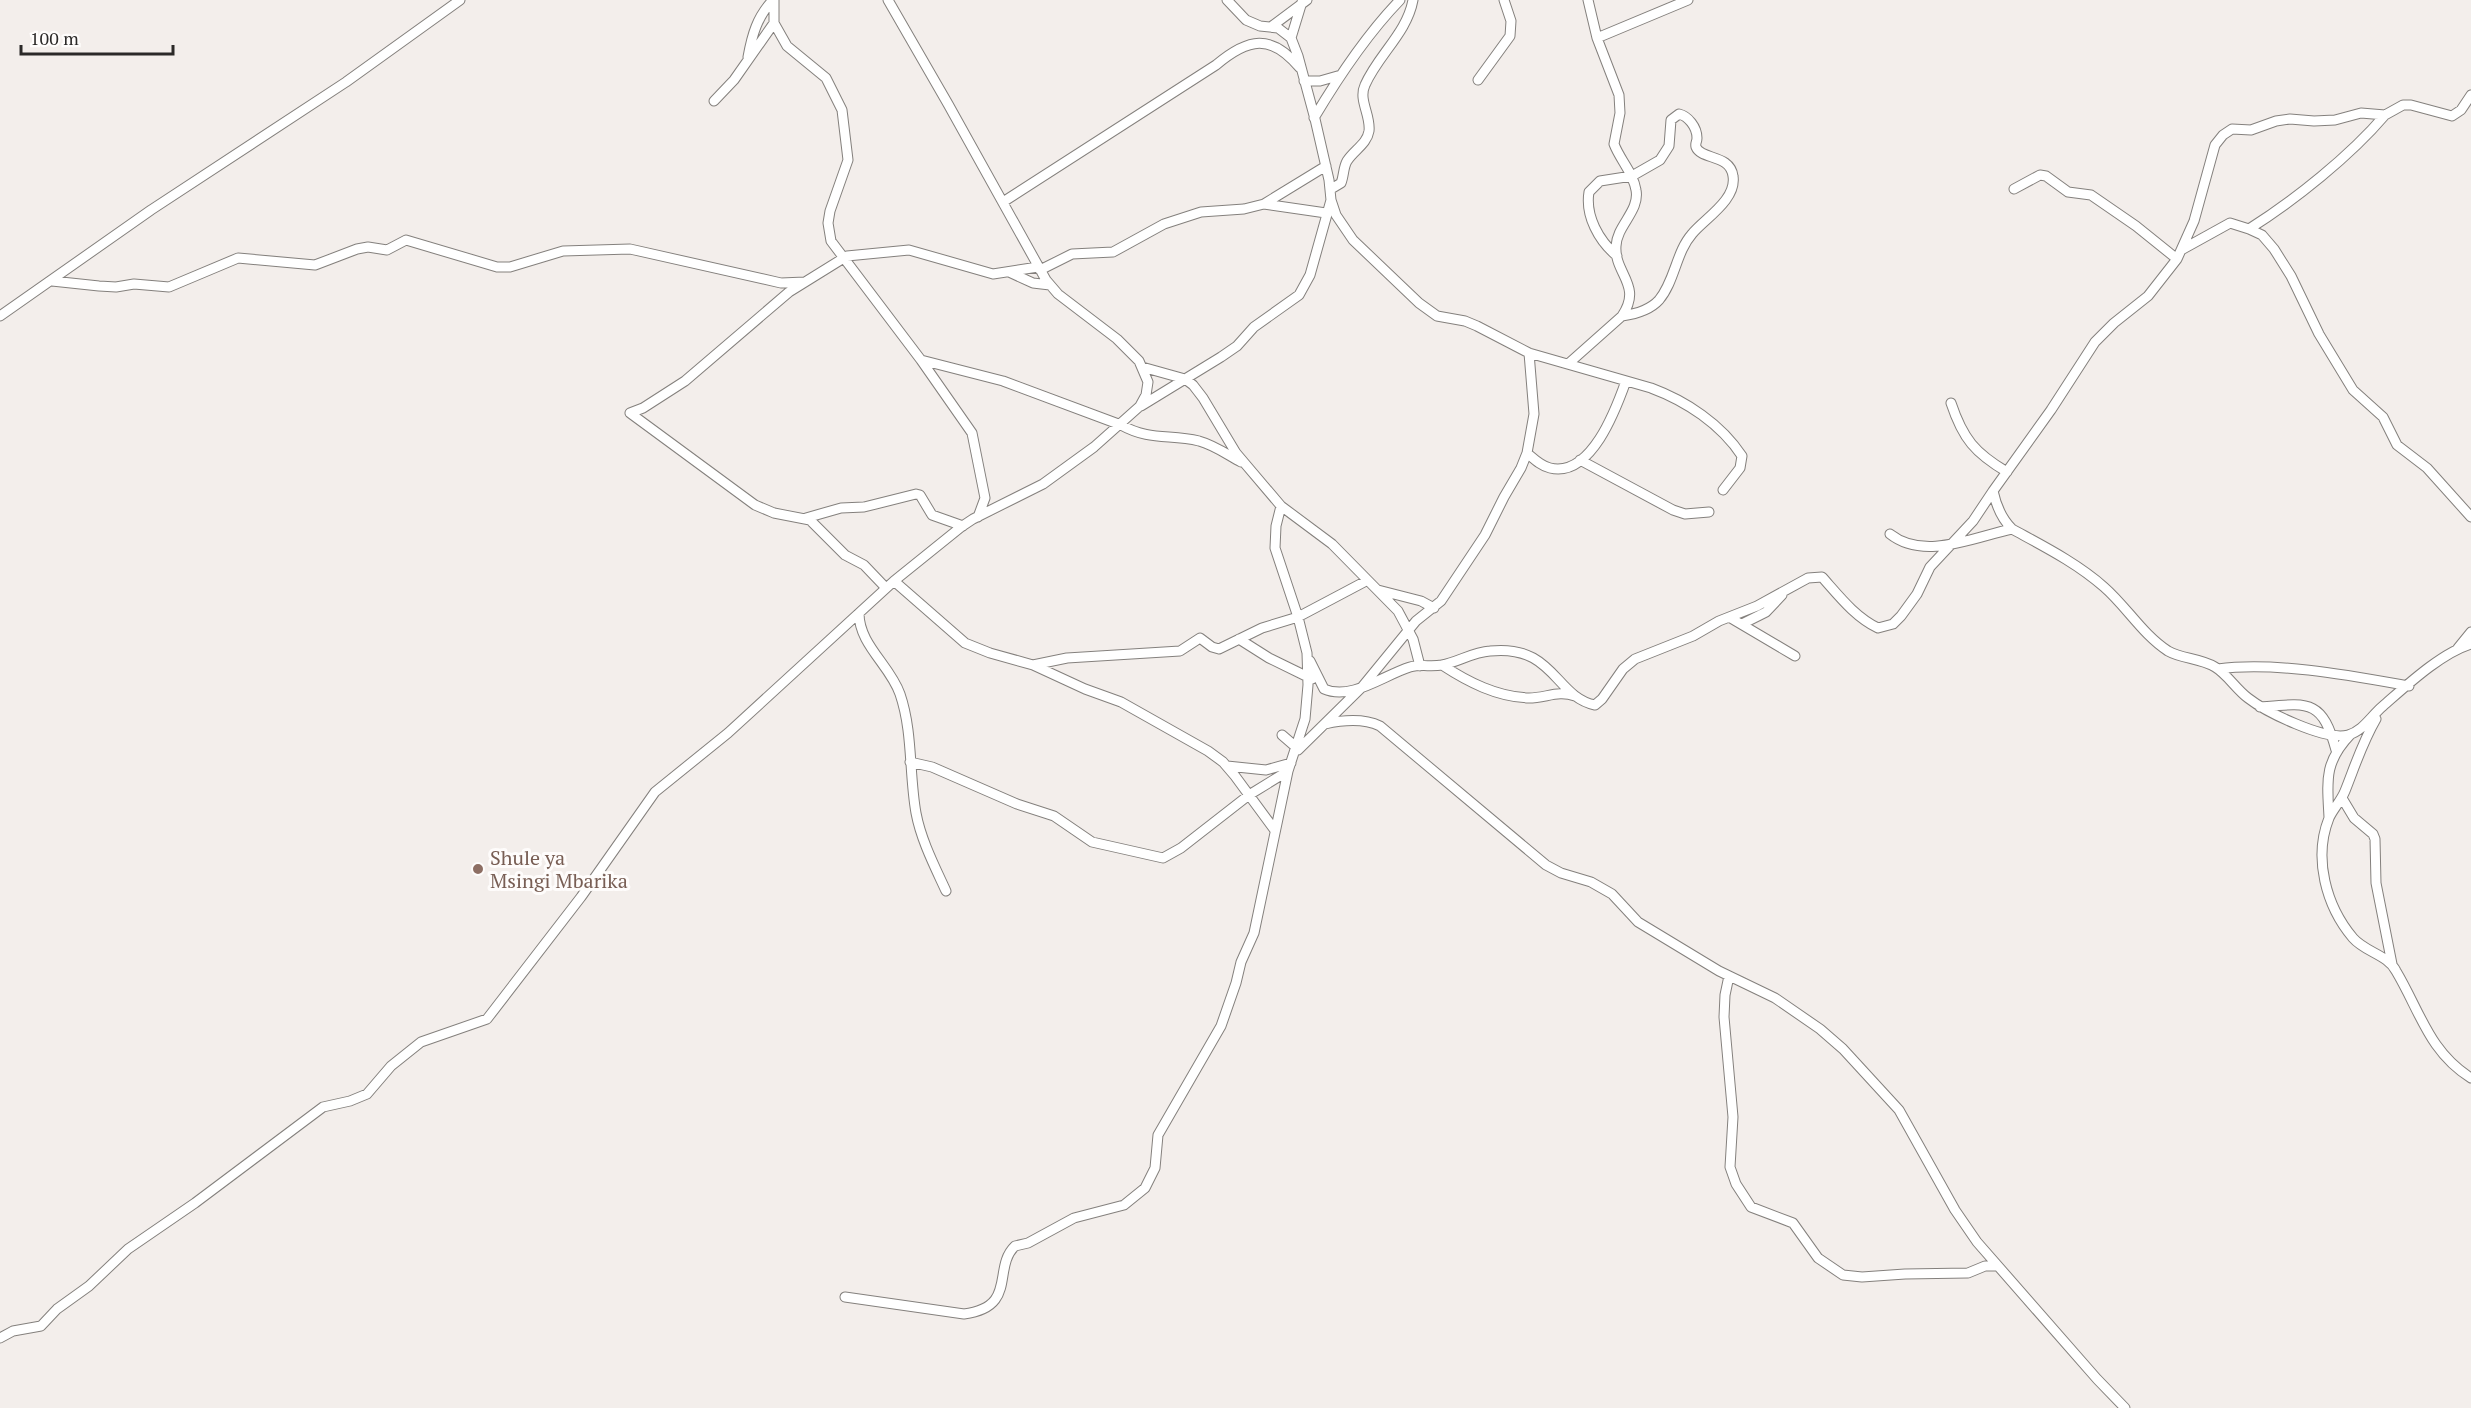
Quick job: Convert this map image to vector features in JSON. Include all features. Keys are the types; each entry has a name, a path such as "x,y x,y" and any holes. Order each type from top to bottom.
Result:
{"street":[{"path":"0,316 151,210 346,82 460,0"},
{"path":"773,0 774,23 787,46 826,78 842,110 848,160 828,223 831,241 921,360 973,436 986,498 978,517"},
{"path":"746,62 753,31 764,10 773,0"},
{"path":"888,0 1050,285 1065,300 1130,351 1142,367 1148,382 1146,394 1140,406"},
{"path":"1227,0 1246,20 1260,26 1272,26 1282,30 1291,38 1314,118 1336,215 1353,240 1430,313 1477,326 1529,353 1670,395 1689,406 1732,442 1743,459 1740,468 1723,490"},
{"path":"1314,118 1341,75 1374,30 1400,0"},
{"path":"0,1338 13,1331 41,1326 57,1309 89,1286 128,1249 195,1203 322,1107 350,1101 367,1094 391,1066 421,1042 487,1019 581,897 655,792 728,733 894,581 963,526 1043,484 1121,425 1140,406 1237,346 1254,327 1301,292 1310,275 1331,194 1341,183 1347,161 1366,140 1369,122 1363,98 1364,87 1377,63 1403,26 1413,0"},
{"path":"1478,80 1510,36 1510,21 1504,0"},
{"path":"1568,363 1622,316 1629,307 1630,290 1617,256 1617,239 1637,199 1632,176 1614,144 1620,113 1619,94 1597,38 1588,0"},
{"path":"1597,38 1688,0"},
{"path":"1272,26 1304,1"},
{"path":"1291,38 1304,1"},
{"path":"714,101 774,23"},
{"path":"1003,202 1216,65 1234,50 1250,44 1270,45 1290,56 1301,70"},
{"path":"1304,81 1320,81 1341,75"},
{"path":"2249,229 2334,165 2385,115 2403,105 2410,105 2452,116 2461,110 2471,95"},
{"path":"1442,665 1486,689 1531,698 1559,693 1579,697 1595,705 1602,699 1623,669 1635,659 1673,645 1729,617 1757,606 1808,578 1822,577 1862,618 1878,628 1886,627 1901,616 1917,594 1930,567 1973,521 2095,342 2114,323 2148,296 2177,259 2197,211 2215,145 2223,135 2232,129 2250,130 2290,118 2314,121 2335,120 2361,113 2385,115"},
{"path":"1617,256 1605,245 1595,227 1589,207 1589,192 1600,181 1632,176 1648,168 1666,153 1669,146 1671,120 1679,114 1683,115 1694,126 1696,147 1699,151 1723,161 1733,174 1733,182 1718,210 1688,240 1659,300 1641,312 1622,316"},
{"path":"886,588 864,565 845,555 815,523 806,518 774,513 755,505 630,413 643,408 685,381 759,316 805,282 850,255 909,250 991,273 1039,269 1072,254 1113,252 1159,226 1201,212 1244,209 1263,204 1326,166"},
{"path":"2014,189 2040,176 2046,176 2068,192 2091,195 2136,226 2177,259"},
{"path":"1263,204 1326,213"},
{"path":"2183,249 2230,223 2262,235 2291,276 2319,334 2353,390 2383,417 2397,444 2427,468 2471,517"},
{"path":"52,281 116,287 139,284 169,287 238,258 315,265 357,249 368,247 387,250 406,240 497,267 510,267 563,251 635,249 781,283 805,282"},
{"path":"1009,272 1033,283 1050,285"},
{"path":"1297,750 1362,687 1420,617 1434,608 1446,595 1485,535 1527,453 1534,414 1529,353"},
{"path":"921,360 1003,381 1121,425 1137,434 1183,438 1207,443 1248,467"},
{"path":"1142,367 1185,379 1203,398 1233,447 1281,506 1332,544 1362,583 1434,608"},
{"path":"1527,453 1550,468 1564,469 1580,460 1606,431 1626,381"},
{"path":"1951,403 1960,429 1967,440 1984,457 2007,472"},
{"path":"1580,460 1673,510 1685,514 1709,512"},
{"path":"1993,491 1995,503 2012,529 2070,562 2101,584 2124,604 2144,630 2168,651 2198,659 2218,669 2259,707 2333,736 2351,734"},
{"path":"806,518 841,508 864,507 916,494 920,495 932,515 963,526"},
{"path":"1281,506 1276,526 1275,548 1298,617 1307,653 1324,689 1345,720"},
{"path":"1890,534 1906,544 1946,546 2012,529"},
{"path":"894,581 965,643 1033,666 1085,690 1121,702 1208,751 1227,766 1274,829"},
{"path":"1033,666 1068,658 1180,651 1200,638 1219,649 1262,628 1298,617 1362,583"},
{"path":"1377,590 1398,611 1409,630 1420,666"},
{"path":"1742,624 1774,606 1785,590"},
{"path":"859,613 861,631 899,692 905,713 917,821 945,891"},
{"path":"1729,617 1795,656"},
{"path":"2336,750 2351,734 2364,726 2382,706 2458,648 2471,632"},
{"path":"1239,639 1269,658 1308,676 1330,692 1362,687 1395,673 1420,666 1442,665 1480,652 1516,651 1533,657 1547,667 1579,697"},
{"path":"2458,648 2471,644"},
{"path":"845,1297 964,1314 981,1310 990,1304 1002,1290 1007,1260 1010,1251 1015,1246 1028,1243 1074,1218 1124,1205 1145,1188 1155,1168 1158,1135 1221,1026 1241,962 1254,933 1274,829 1289,767 1297,750 1305,719 1307,653"},
{"path":"2218,669 2280,668 2374,679 2409,686"},
{"path":"2259,707 2306,706 2320,712 2328,722 2336,750 2327,783 2329,817"},
{"path":"2382,706 2360,747 2342,798 2329,817 2320,846 2322,871 2338,917 2354,940 2392,964"},
{"path":"1325,724 1345,720 1363,721 1380,726 1546,865 1562,873 1592,882 1612,894 1638,922 1729,976 1774,998 1820,1029 1880,1088 1909,1126 1961,1219 1998,1266 2125,1408"},
{"path":"1282,735 1297,750"},
{"path":"910,762 932,766 1017,804 1054,816 1092,842 1163,858 1181,848 1289,767"},
{"path":"1227,766 1266,770 1289,767"},
{"path":"2342,798 2354,818 2373,834 2375,839 2376,883 2392,964 2426,1031 2451,1065 2471,1078"},
{"path":"1729,976 1725,995 1725,1017 1729,1049 1729,1092 1733,1117 1730,1167 1736,1184 1749,1205 1795,1225 1813,1253 1842,1275 1862,1277 1968,1273 1985,1266 1998,1266"}],"place":[{"name":"Shule ya Msingi Mbarika","path":"478,869"}]}
